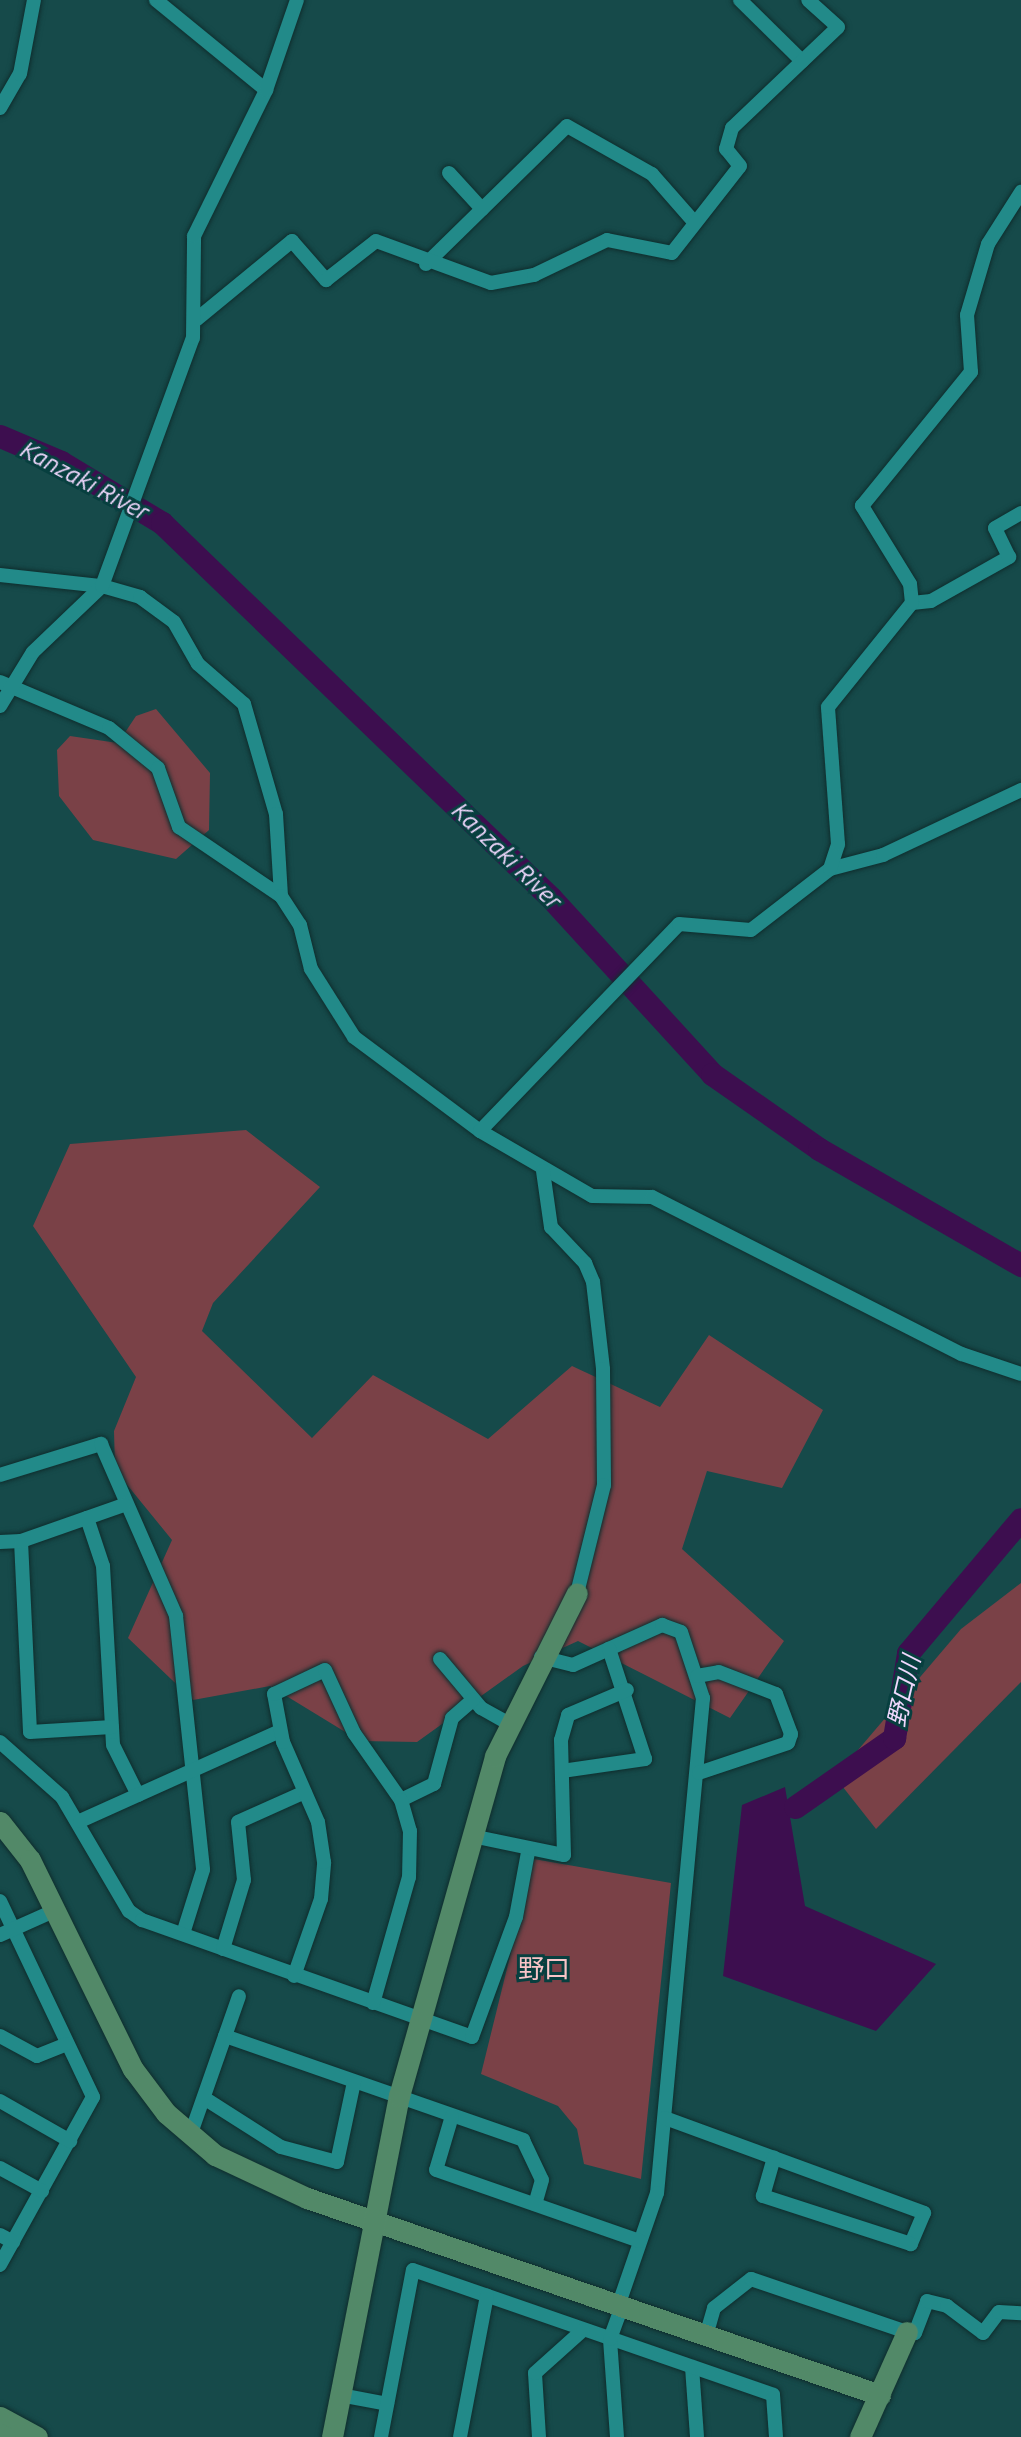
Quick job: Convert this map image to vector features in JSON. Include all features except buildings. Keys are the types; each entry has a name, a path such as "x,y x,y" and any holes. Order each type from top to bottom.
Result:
{"street":[{"path":"0,108 20,74 34,0"},
{"path":"156,0 266,89"},
{"path":"0,706 6,685 33,652 102,586 127,527 197,319 194,236 266,89 297,0"},
{"path":"740,0 802,61"},
{"path":"197,319 292,241 326,280 376,241 426,264 491,283 514,280 607,240 672,253 740,166 726,149 732,128 838,27 808,0"},
{"path":"426,264 567,126 652,174 695,223"},
{"path":"449,173 482,209"},
{"path":"830,869 838,844 828,707 912,603 910,584 862,506 971,372 967,315 988,244 1021,192"},
{"path":"912,603 931,601 1009,557 995,528 1021,513"},
{"path":"0,575 102,586 140,597 174,622 198,664 244,704 276,814 281,896"},
{"path":"6,685 109,728 158,768 179,827 281,896 300,925 311,969 354,1037 480,1131 543,1171 592,1196 652,1197 962,1354 1021,1374"},
{"path":"480,1131 679,924 759,927 830,869 883,855 1021,790"},
{"path":"332,2437 399,2096 472,1836 508,1723 577,1593 604,1485 604,1369 593,1282 585,1263 551,1227 543,1171"},
{"path":"0,1475 101,1444 124,1505 176,1616 189,1771 203,1870 183,1934"},
{"path":"0,1542 21,1541 124,1505"},
{"path":"87,1518 103,1566 113,1745 138,1795"},
{"path":"21,1541 30,1732 112,1727"},
{"path":"541,1657 573,1665 662,1625 681,1632 698,1676 704,1715 657,2193 610,2339 617,2437"},
{"path":"562,1772 645,1759 626,1690 609,1649"},
{"path":"440,1658 473,1700 508,1723"},
{"path":"294,1976 323,1882 322,1840 280,1731 274,1694 325,1670 354,1733 401,1800 410,1831 409,1877 373,2003"},
{"path":"698,1676 719,1672 776,1695 791,1734 788,1743 699,1773"},
{"path":"472,1836 527,1852 564,1855 562,1772 568,1715 626,1690"},
{"path":"401,1800 434,1784 453,1718 473,1700"},
{"path":"80,1821 280,1731"},
{"path":"0,1742 31,1764 80,1821 129,1911 294,1976 472,2037 516,1917 527,1852"},
{"path":"223,1949 244,1880 238,1822 305,1791"},
{"path":"0,1822 30,1860 133,2069 190,2136 265,2182 880,2395"},
{"path":"0,1901 93,2097 0,2265"},
{"path":"0,1936 56,1910"},
{"path":"190,2136 239,1996"},
{"path":"0,2036 37,2056 66,2044"},
{"path":"225,2036 523,2140 541,2180 535,2204"},
{"path":"204,2098 281,2147 337,2162 354,2082"},
{"path":"0,2101 70,2141"},
{"path":"452,2116 436,2170 640,2241"},
{"path":"664,2118 774,2158 924,2213 911,2244 763,2196 774,2158"},
{"path":"0,2168 41,2191"},
{"path":"0,2235 13,2242"},
{"path":"381,2437 413,2270 773,2395 776,2437"},
{"path":"706,2336 714,2308 751,2279 907,2332 915,2333 927,2301 947,2306 983,2333 999,2312 1021,2313"},
{"path":"460,2437 487,2296"},
{"path":"539,2437 535,2373 583,2330"},
{"path":"860,2437 907,2332"},
{"path":"692,2367 697,2437"},
{"path":"340,2395 387,2404"},
{"path":"0,2417 37,2437"},
{"path":"0,2434 5,2437"}],"shaded area":[{"path":"156,709 210,773 209,830 176,859 93,840 59,796 57,750 70,736 118,743 136,716"},
{"path":"246,1130 320,1187 213,1303 202,1331 312,1438 373,1375 488,1439 572,1366 660,1407 709,1335 823,1410 782,1488 707,1471 682,1549 784,1641 730,1718 578,1641 523,1666 417,1742 360,1741 270,1686 193,1700 128,1638 172,1540 115,1470 114,1431 136,1377 33,1226 70,1144"},
{"path":"1021,1583 1021,1682 876,1829 835,1777 961,1629"},
{"path":"785,1787 805,1906 936,1964 876,2031 723,1976 742,1805"},
{"path":"534,1859 671,1883 641,2179 584,2164 577,2129 558,2106 481,2074"}],"waterway":[{"name":"Kanzaki River","path":"0,436 61,462 162,523 551,898 712,1074 819,1149 1021,1265"},
{"name":"野口川","path":"795,1807 894,1738 908,1653 1021,1519"}],"district":[{"name":"野口","path":"544,1969"}]}
